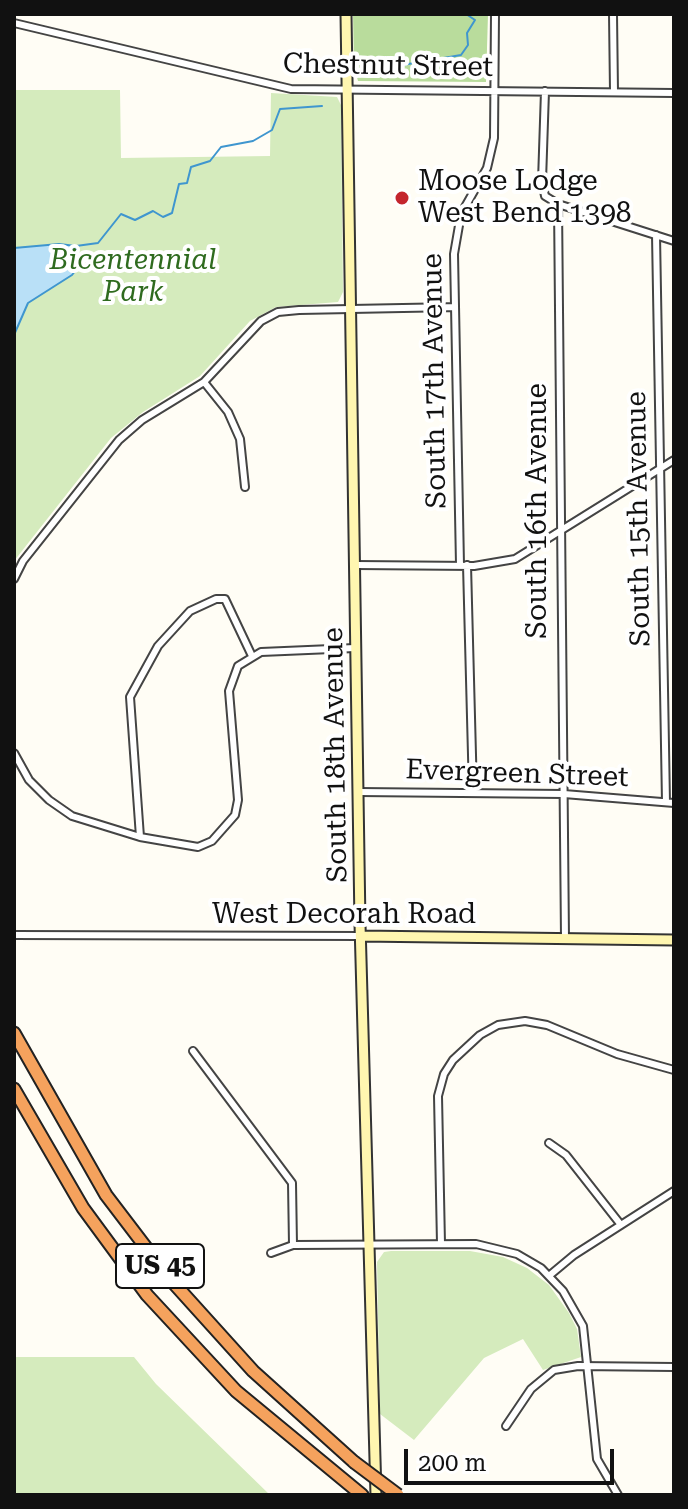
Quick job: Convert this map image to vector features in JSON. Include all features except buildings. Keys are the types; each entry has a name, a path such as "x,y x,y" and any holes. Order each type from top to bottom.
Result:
{"highway":[{"name":"US 45","path":"14,1033 106,1195 170,1279 253,1371 354,1462 398,1495"},
{"name":"US 45","path":"14,1089 83,1208 147,1295 236,1391 362,1495"}],"street":[{"name":"South 18th Avenue","path":"346,14 350,89 349,308 356,565 355,648 376,1495"},
{"name":"South 17th Avenue","path":"473,793 455,307 456,230 461,214 487,168 494,138 495,14"},
{"path":"613,14 614,92"},
{"name":"Chestnut Street","path":"14,23 268,86 674,93"},
{"name":"South 16th Avenue","path":"545,91 542,181 545,196 558,204 565,939"},
{"path":"558,204 674,241"},
{"name":"South 15th Avenue","path":"656,235 659,468 670,803"},
{"path":"14,579 23,561 119,440 142,420 204,382 261,321 278,312 455,307"},
{"path":"204,382 228,412 240,439 245,487"},
{"path":"356,565 464,565 515,559 674,460"},
{"path":"140,837 130,697 158,646 190,611 216,599 225,599 252,656"},
{"path":"14,753 29,780 49,800 93,825 198,847 212,841 235,815 238,800 229,691 238,666 252,656 275,650 355,648"},
{"name":"Evergreen Street","path":"359,792 564,794 670,803"},
{"name":"West Decorah Road","path":"14,935 674,940"},
{"path":"441,1244 438,1096 444,1074 453,1060 480,1035 498,1025 525,1021 547,1025 617,1054 674,1070"},
{"path":"193,1051 292,1183 293,1245"},
{"path":"549,1143 566,1155 621,1225"},
{"path":"550,1275 674,1191"},
{"path":"271,1253 293,1245 441,1244 496,1247 517,1254 550,1275 575,1308 583,1326 597,1459 618,1495"},
{"path":"506,1426 531,1389 547,1373 563,1367 674,1367"}],"green space":[{"path":"353,14 488,14 486,82 358,81 354,66"},
{"name":"Bicentennial Park","path":"14,90 120,90 121,158 270,156 271,93 337,97 341,105 343,292 338,302 276,307 250,321 200,376 143,412 111,438 14,561"},
{"path":"470,1251 503,1257 527,1268 549,1285 569,1313 577,1329 581,1357 543,1370 523,1339 484,1358 414,1440 380,1414 377,1262 384,1252"},
{"path":"14,1357 134,1357 156,1384 270,1495 14,1495"}],"water":[{"path":"59,244 76,246 80,265 72,275 28,303 14,335 14,248"}],"waterway":[{"path":"379,69 461,55 468,45 467,33 475,20 466,14"},
{"path":"76,246 98,243 121,214 135,220 153,211 163,217 172,213 179,184 187,183 191,167 210,161 221,147 253,141 272,130 280,109 322,106"}],"place":[{"name":"Moose Lodge West Bend 1398","path":"402,198"}]}
